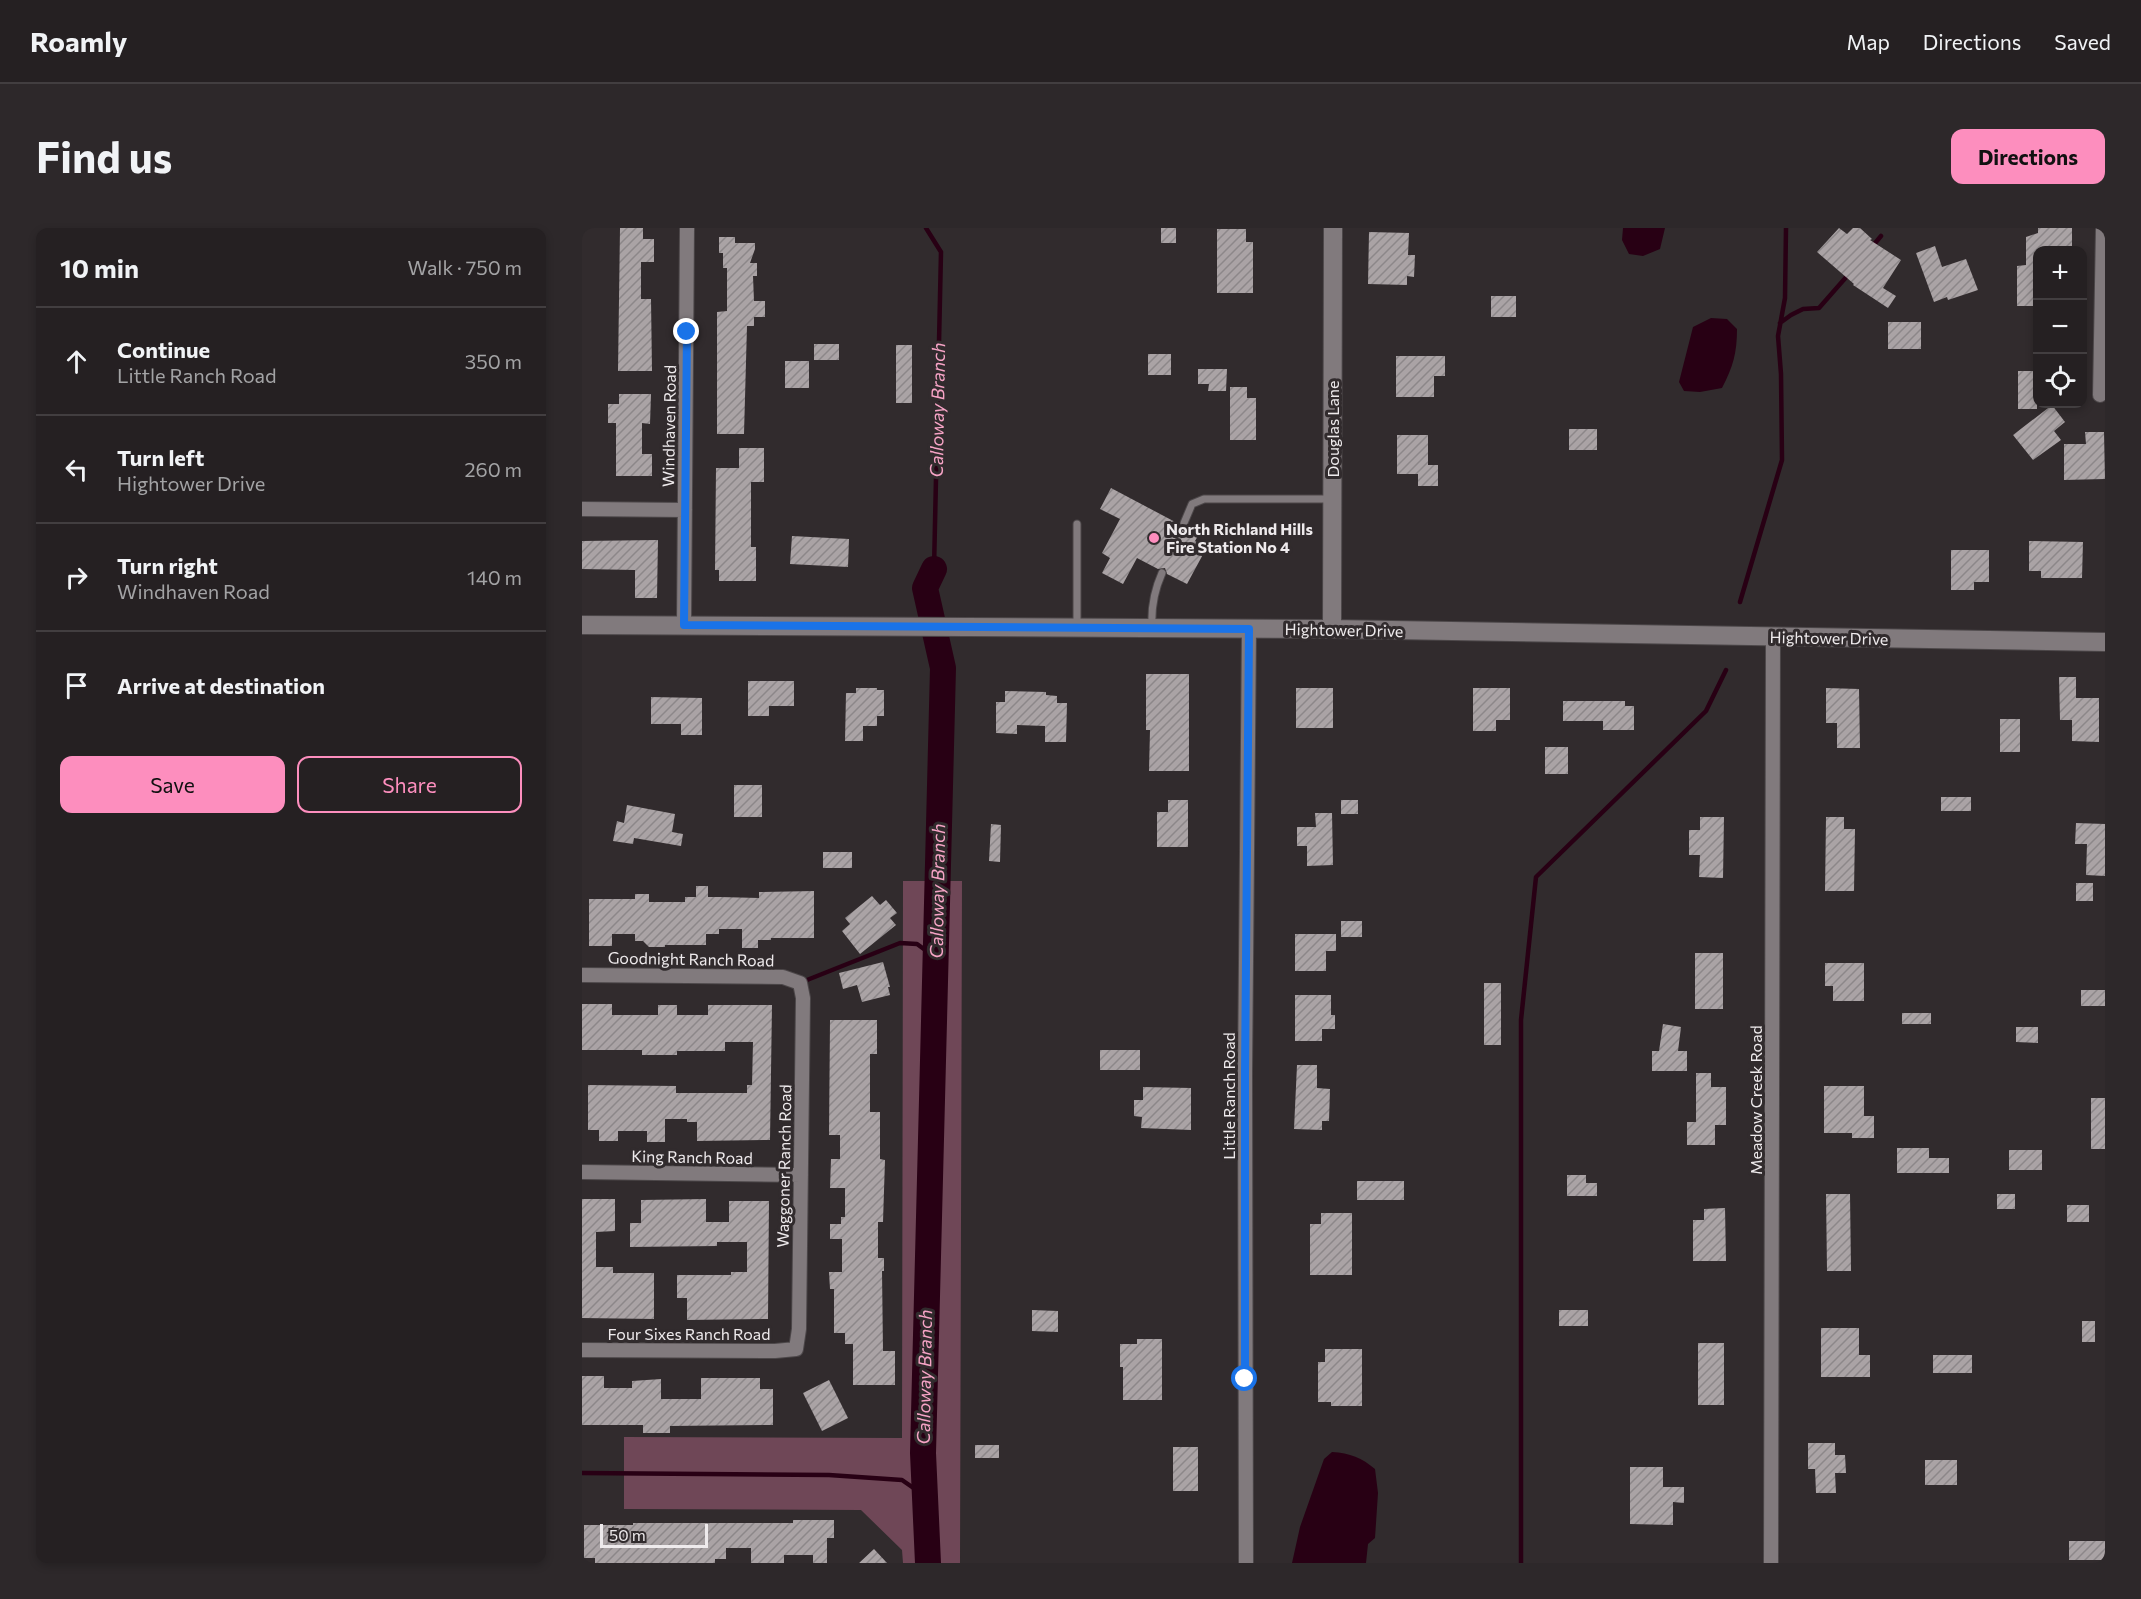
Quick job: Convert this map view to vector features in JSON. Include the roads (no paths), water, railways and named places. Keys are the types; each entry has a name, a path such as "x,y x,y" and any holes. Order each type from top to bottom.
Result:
{"street":[{"name":"Windhaven Road","path":"684,625 687,228"},
{"name":"Douglas Lane","path":"1332,629 1333,228"},
{"path":"2100,395 2103,228"},
{"path":"582,509 685,510"},
{"name":"Hightower Drive","path":"582,625 1332,629 2105,642"},
{"name":"Little Ranch Road","path":"1246,1563 1245,1073 1249,629"},
{"name":"Meadow Creek Road","path":"1771,1563 1773,638"},
{"name":"Goodnight Ranch Road","path":"582,975 783,977 800,982"},
{"name":"Waggoner Ranch Road","path":"796,1349 799,1329 803,998 800,982"},
{"name":"King Ranch Road","path":"582,1172 801,1174"},
{"name":"Four Sixes Ranch Road","path":"582,1350 775,1352 796,1349"}],"lane":[{"path":"1184,523 1192,504 1204,499 1332,499"},
{"path":"1077,524 1077,628"},
{"path":"1152,628 1151,609 1154,592 1162,573"}],"waterway":[{"name":"Calloway Branch","path":"926,228 941,252 934,569"},
{"path":"1740,602 1782,460 1778,336 1785,298 1786,228"},
{"path":"1871,248 1881,236"},
{"path":"1780,323 1803,309 1819,308 1848,275"},
{"name":"Calloway Branch","path":"928,1563 923,1453 943,668 925,588 934,569"},
{"path":"1521,1563 1521,1020 1536,877 1706,711 1726,670"},
{"path":"802,982 900,943 917,944 928,952 935,999"},
{"path":"582,1473 829,1475 902,1480 925,1496"}],"place":[{"name":"North Richland Hills Fire Station No 4","path":"1154,538"}]}
